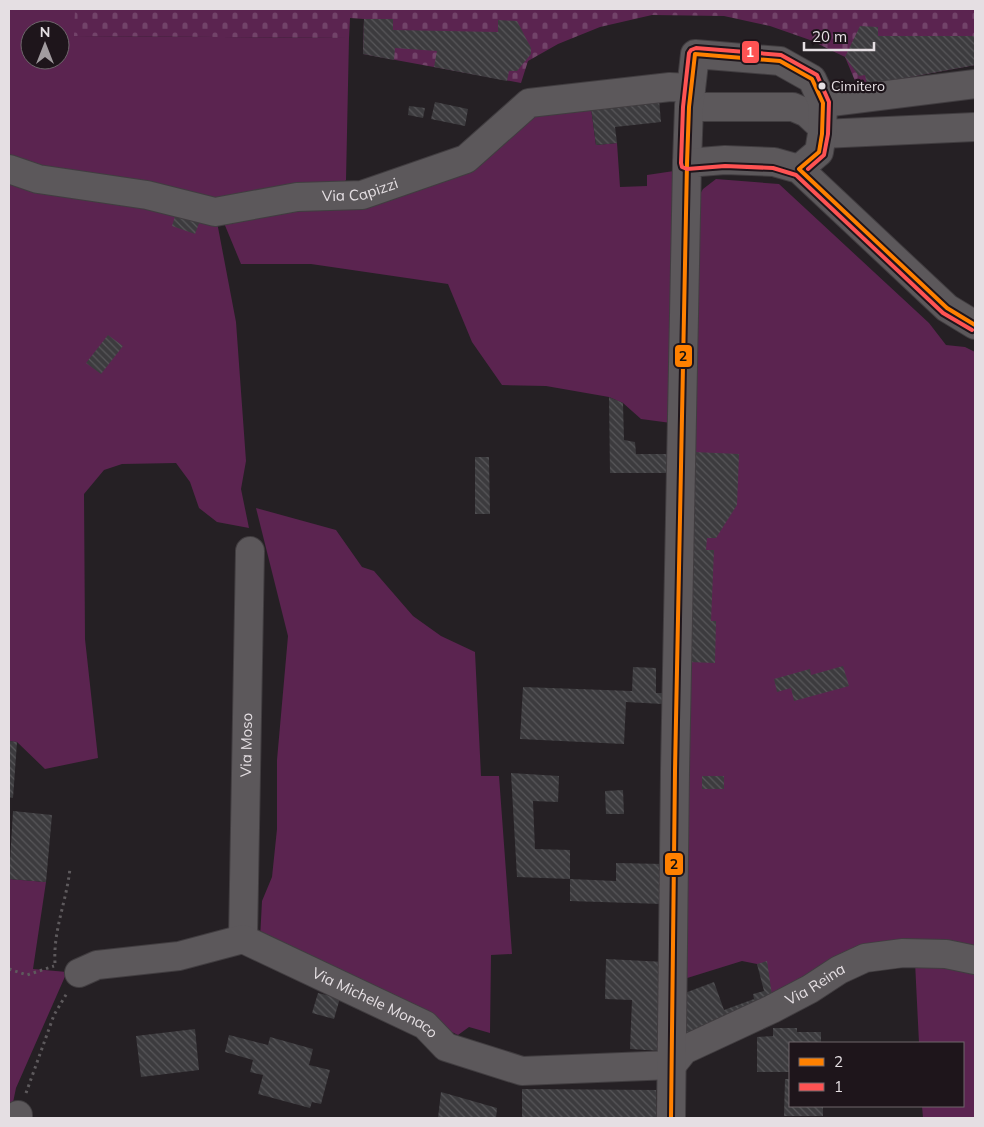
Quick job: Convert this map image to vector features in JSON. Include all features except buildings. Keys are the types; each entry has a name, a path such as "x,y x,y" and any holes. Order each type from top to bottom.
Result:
{"street":[{"path":"671,1118 686,163 690,98 696,54 780,61 812,80 823,121 819,152 799,169"},
{"path":"823,121 975,84"},
{"name":"Via Capizzi","path":"9,169 38,179 147,194 215,212 296,197 362,195 466,159 529,103 670,87 690,98 793,106 823,121"},
{"path":"823,121 975,127"},
{"path":"686,163 725,160 774,162 799,169 947,308 975,325"},
{"name":"Via Moso","path":"243,939 250,551"},
{"path":"79,973 97,965 179,956 243,939"},
{"name":"Via Michele Monaco","path":"243,939 425,1025 446,1046 522,1071 672,1065"},
{"name":"Via Reina","path":"672,1065 684,1050 772,1009 810,989 839,970 865,958 903,953 946,954 975,960"}],"path":[{"path":"9,969 27,976 55,966 54,950 57,924 68,884 70,868"},
{"path":"18,1117 54,1015 79,973"}],"green space":[{"path":"9,9 75,9 75,36 349,38 346,180 335,191 216,204 9,163"},
{"path":"75,9 975,9 975,65 858,88 845,57 810,40 770,26 724,16 652,15 600,27 558,44 528,61 521,83 363,54 364,19 350,18 349,38 74,36"},
{"path":"591,108 596,145 617,143 620,187 647,186 647,175 674,171 671,423 641,419 623,403 609,397 546,386 502,385 472,342 448,284 311,264 241,264 224,223 227,216 366,205 432,186 480,162 535,115"},
{"path":"9,175 217,222 236,322 246,461 241,489 249,528 217,522 199,508 190,482 176,463 122,464 104,470 84,494 85,639 98,758 45,769 17,742 9,741"},
{"path":"716,179 779,184 929,323 946,345 965,347 975,352 975,950 875,943 832,963 773,1002 757,964 742,961 684,979 696,201 703,189"},
{"path":"256,508 336,530 362,567 374,571 413,616 441,636 475,652 481,776 499,776 512,954 491,955 490,1033 469,1027 458,1035 260,939 262,901 272,877 277,829 277,760 288,636"},
{"path":"9,879 46,882 33,969 67,972 16,1088 10,1117"},
{"path":"915,962 975,967 975,1118 923,1118 922,1107 964,1107 964,1042 919,1042"}],"transit line":[{"name":"1","path":"808,169 824,155 828,134 829,102 817,75 781,55 696,48 691,50 689,53 683,107 682,167 687,169 725,166 773,168 796,175 943,313 972,330"},
{"name":"2","path":"671,1118 675,771 687,163 689,107 695,54 780,61 812,79 823,103 822,134 819,152 799,169 947,308 975,325"}],"place":[{"name":"Cimitero","path":"822,86"}]}
